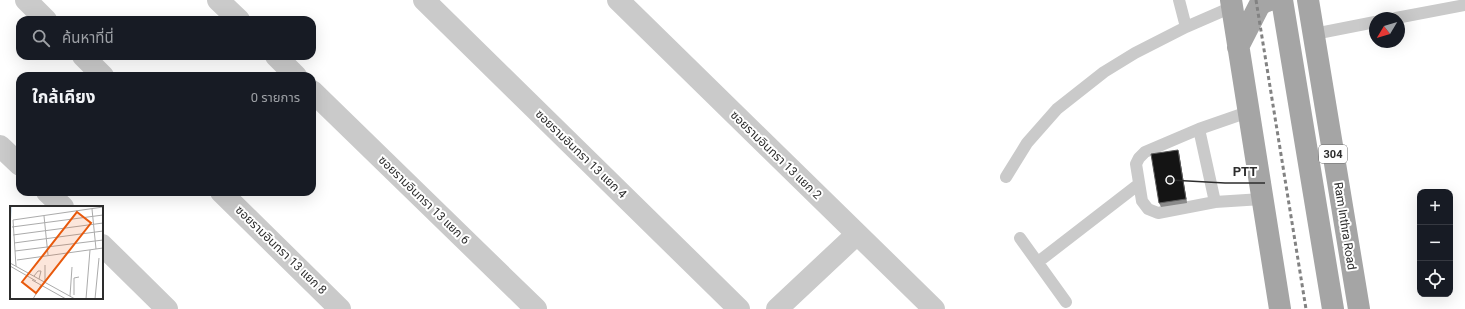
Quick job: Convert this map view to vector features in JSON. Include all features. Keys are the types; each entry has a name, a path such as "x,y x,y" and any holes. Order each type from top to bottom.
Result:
{"main road":[{"path":"1238,47 1259,6 1270,0"},
{"name":"304","path":"1282,0 1332,309"},
{"path":"1288,0 1298,6 1314,34"},
{"name":"Ram Inthra Road","path":"1308,0 1359,309"},
{"path":"1232,3 1280,309"}],"street":[{"path":"26,0 42,16"},
{"path":"218,0 235,16"},
{"name":"ซอยรามอินทรา 13 แยก 4","path":"424,0 738,309"},
{"name":"ซอยรามอินทรา 13 แยก 2","path":"618,0 934,309"},
{"path":"87,60 99,72"},
{"path":"280,60 292,72"},
{"name":"ซอยรามอินทรา 13 แยก 6","path":"316,95 536,309"},
{"path":"0,146 16,161"},
{"path":"51,196 62,206"},
{"name":"ซอยรามอินทรา 13 แยก 8","path":"225,196 340,309"},
{"path":"777,309 857,234"},
{"path":"103,246 167,309"}],"lane":[{"path":"1179,0 1186,27"},
{"path":"1006,177 1027,143 1057,109 1104,72 1135,53 1232,3"},
{"path":"1405,16 1465,5"},
{"path":"1314,34 1369,23"},
{"path":"1248,112 1199,129 1145,152 1138,158 1136,164 1139,184 1142,201 1148,209 1158,213 1215,202 1262,200"},
{"path":"1199,129 1215,202"},
{"path":"1038,262 1139,184"},
{"path":"1020,238 1066,302"}],"building":[{"path":"1178,150 1186,199 1159,203 1151,154"}],"railway":[{"path":"1256,0 1306,309"}],"place":[{"name":"PTT","path":"1170,180"}]}
